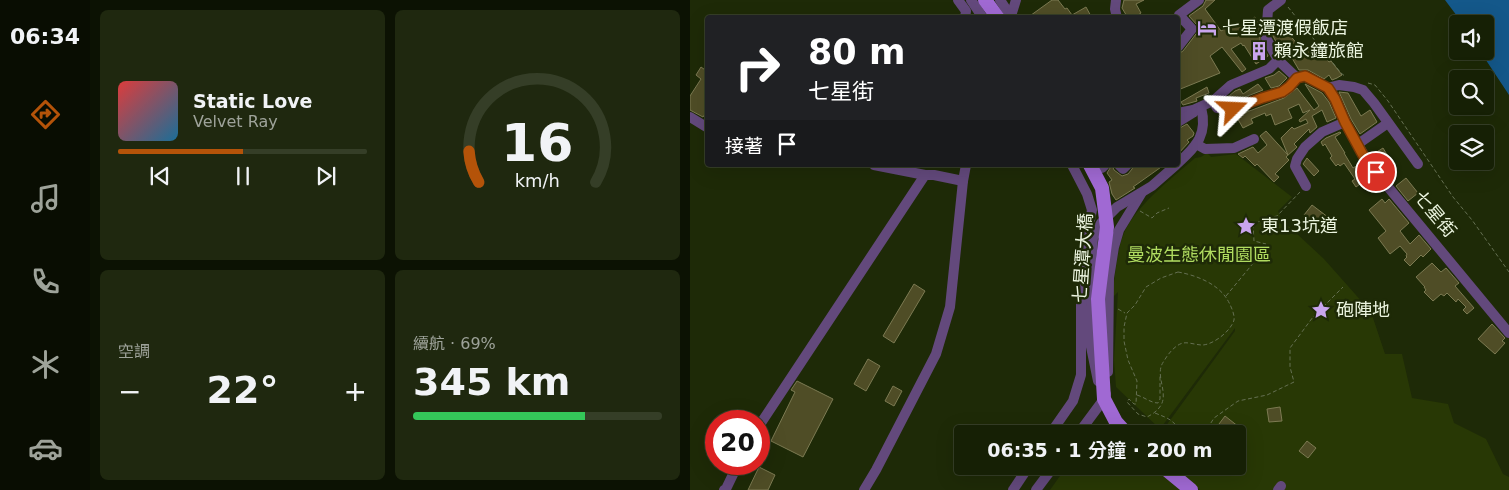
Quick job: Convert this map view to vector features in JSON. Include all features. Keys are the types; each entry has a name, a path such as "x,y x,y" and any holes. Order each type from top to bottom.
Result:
{"main road":[{"path":"986,0 1007,15"},
{"name":"七星潭大橋","path":"1099,167 1107,227 1098,300 1098,327 1104,399"},
{"path":"1104,399 1119,425"},
{"path":"1173,475 1192,490"}],"street":[{"path":"958,0 966,11 965,15"},
{"path":"971,0 981,15"},
{"path":"1000,0 1007,15"},
{"path":"1007,15 1016,0"},
{"path":"1116,0 1116,15"},
{"path":"1179,15 1198,0"},
{"path":"1281,0 1268,10 1266,38 1278,60 1297,78"},
{"path":"1180,16 1192,30 1180,45"},
{"path":"1180,113 1189,112 1213,101 1231,85 1269,69 1278,60"},
{"path":"1213,101 1217,108 1233,109 1282,92 1297,78 1305,76 1328,88 1339,85 1354,87 1362,90 1374,103 1418,164"},
{"name":"七星街","path":"1328,88 1368,164 1509,333"},
{"path":"1180,160 1196,144 1204,126 1201,107"},
{"path":"690,117 705,126"},
{"path":"1306,186 1296,166 1297,159 1305,147 1322,132 1345,122"},
{"path":"1358,144 1388,123"},
{"path":"1196,144 1205,149 1234,148 1254,139"},
{"path":"890,167 931,172 963,181"},
{"path":"864,490 936,354 950,307 966,167"},
{"path":"1056,425 1073,401 1080,375 1080,306 1086,240 1092,210 1087,194 1073,167"},
{"path":"1104,399 1099,389 1090,337 1090,276 1093,238 1101,223 1117,207 1152,186 1173,167"},
{"path":"770,410 931,172"},
{"path":"1085,425 1104,399 1109,387 1109,285 1114,247 1119,230 1143,192"},
{"path":"724,490 733,475"},
{"path":"1013,490 1023,475"},
{"path":"1036,490 1047,475"}],"path":[{"path":"1289,7 1341,73 1348,79"},
{"path":"1366,83 1375,85 1388,101 1453,197 1509,272"},
{"path":"1226,297 1266,244 1254,241 1253,225 1264,219 1277,216 1306,186"},
{"path":"1137,209 1143,215 1152,218 1157,213 1169,208"},
{"path":"1137,395 1154,403 1158,402 1160,399 1159,379 1162,364 1172,350 1183,343 1210,344 1228,330 1234,320 1232,309 1226,297 1205,280 1192,274 1178,272 1161,278 1146,288 1135,305 1126,313 1124,340 1128,360 1137,381 1136,404 1129,399 1127,402 1138,414 1147,418 1160,407 1164,400 1161,372"},
{"path":"1210,425 1214,418 1238,402 1267,395 1294,382 1290,367 1290,348 1313,318 1344,287"},
{"path":"1116,307 1126,313"},
{"path":"1154,412 1170,419 1177,425"}],"green space":[{"name":"曼波生態休閒園區","path":"1207,153 1211,157 1236,154 1292,197 1278,211 1281,219 1324,259 1371,312 1385,354 1402,354 1412,398 1448,404 1454,423 1486,439 1503,474 1509,477 1509,490 1200,490 1182,475 1246,475 1246,425 1167,425 1235,331 1235,328 1163,425 1156,425 1116,387 1114,360 1118,292 1112,298 1121,242 1127,227 1140,209 1168,181 1195,158"},
{"path":"1061,475 1168,475 1186,490 1050,490"}],"water":[{"path":"1445,0 1509,0 1509,95 1486,60 1494,60 1494,15 1456,15"}],"building":[{"path":"1052,0 1058,0 1072,15 1031,15"},
{"path":"1124,0 1144,0 1136,4 1141,13 1138,15 1126,15 1122,8"},
{"path":"1206,0 1215,0 1205,9 1221,31 1238,22 1240,26 1255,17 1260,25 1260,41 1268,56 1256,64 1241,43 1231,49 1246,69 1242,72 1222,47 1210,56 1220,73 1180,89 1180,53 1199,30 1189,16 1203,6"},
{"path":"1086,7 1090,15 1072,15"},
{"path":"1283,27 1304,52 1314,44 1342,75 1332,80 1329,75 1324,79 1308,70 1299,70 1292,58 1289,60 1280,49 1273,36"},
{"path":"701,67 705,70 705,114 703,117 690,110 690,96 701,79 696,75"},
{"path":"1279,71 1287,78 1279,86 1271,88 1265,78"},
{"path":"1258,84 1263,90 1232,102 1223,101 1235,91 1240,89 1243,94"},
{"path":"1305,84 1322,93 1329,102 1336,118 1327,122 1322,110 1312,116 1317,127 1310,133 1309,129 1294,144 1297,147 1286,157 1289,160 1275,174 1279,177 1274,182 1257,164 1255,166 1245,156 1243,158 1238,154 1253,147 1258,153 1267,145 1260,136 1266,131 1288,155 1281,138 1292,127 1294,129 1308,123 1306,119 1300,122 1299,120 1310,110 1303,113 1299,104 1288,109 1292,118 1275,125 1271,114 1266,116 1265,113 1251,119 1253,123 1243,128 1236,116 1284,98 1297,88 1314,110 1319,106"},
{"path":"1207,87 1209,93 1196,98 1197,101 1183,105 1181,102"},
{"path":"1339,92 1348,93 1361,116 1370,110 1377,122 1360,134"},
{"path":"1187,124 1194,133 1180,152 1180,128"},
{"path":"1340,132 1335,137 1344,153 1353,168 1358,165 1367,179 1356,187 1352,181 1355,179 1344,163 1336,166 1330,158 1332,156 1325,144 1323,146 1321,142"},
{"path":"1383,148 1392,163 1382,169 1372,155"},
{"path":"1307,158 1319,171 1314,176 1303,164"},
{"path":"1111,167 1122,176 1128,174 1133,167 1161,167 1133,187 1135,188 1116,200 1112,194 1109,182 1112,180 1107,173"},
{"path":"1406,178 1418,193 1408,201 1396,186"},
{"path":"1382,199 1385,203 1389,199 1409,223 1400,231 1410,244 1419,235 1431,249 1423,257 1421,255 1410,266 1404,260 1407,254 1400,246 1390,254 1378,238 1386,231 1369,210"},
{"path":"1312,205 1333,221 1327,228 1314,218 1312,221 1304,215"},
{"path":"1432,263 1441,272 1446,268 1459,283 1455,286 1474,308 1467,314 1463,310 1466,307 1458,299 1456,302 1447,293 1444,296 1441,294 1433,301 1424,292 1426,290 1425,287 1416,277"},
{"path":"914,284 925,291 894,343 883,336"},
{"path":"1492,324 1505,338 1502,341 1505,343 1495,354 1478,339"},
{"path":"868,359 880,366 866,391 854,384"},
{"path":"797,381 833,399 803,457 771,441 795,392 791,390"},
{"path":"893,386 902,391 894,406 885,401"},
{"path":"1280,407 1282,421 1269,422 1267,409"},
{"path":"1225,416 1236,425 1220,425 1219,424"},
{"path":"1307,441 1316,448 1308,458 1299,451"},
{"path":"770,472 775,475 768,490 748,490 755,475 770,475"}],"place":[{"name":"七星潭渡假飯店","path":"1207,28"},
{"name":"賴永鐘旅館","path":"1259,51"},
{"name":"東13坑道","path":"1246,226"},
{"name":"砲陣地","path":"1321,310"}],"route":[{"path":"1233,109 1282,92 1297,78 1305,76 1328,88 1364,157 1376,172"}]}
